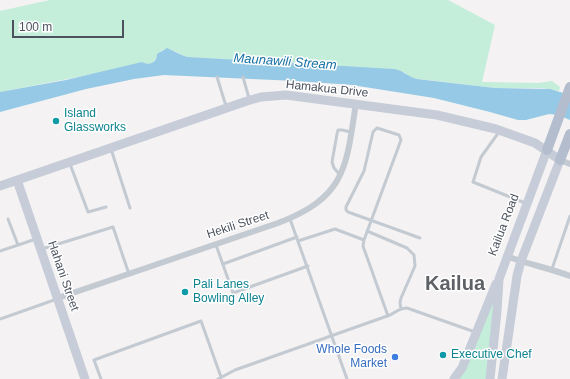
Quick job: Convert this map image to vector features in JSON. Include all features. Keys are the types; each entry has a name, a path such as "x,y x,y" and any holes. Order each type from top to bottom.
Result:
{"main road":[{"name":"Kailua Road","path":"490,379 499,279 506,256 569,90"},
{"name":"Hamakua Drive","path":"0,186 249,100 268,96 286,95 437,115 500,131 535,143 565,162"},
{"path":"502,379 517,276 521,261 565,162 570,134"},
{"name":"Hahani Street","path":"17,180 85,379"},
{"path":"454,379 462,368 499,279"}],"street":[{"name":"Hekili Street","path":"58,298 304,213 324,197 340,175 347,160 356,104"},
{"path":"506,256 552,269 570,276"}],"lane":[{"path":"217,77 227,108"},
{"path":"243,78 249,100"},
{"path":"388,316 363,246 367,231 371,220 401,138 399,135 379,128 375,129 364,170 346,208 348,212 371,220 420,238"},
{"path":"340,175 334,168 332,162 338,130 351,132"},
{"path":"500,131 481,157 473,182 526,204"},
{"path":"111,148 130,208"},
{"path":"70,162 88,212 106,207"},
{"path":"552,269 570,216"},
{"path":"290,218 347,379"},
{"path":"8,219 18,245"},
{"path":"41,249 113,227 129,274"},
{"path":"223,264 298,239 335,229 364,240"},
{"path":"367,231 407,248 414,255 415,266 401,298 401,309"},
{"path":"0,251 37,238"},
{"path":"216,244 233,293 308,266"},
{"path":"0,319 58,298"},
{"path":"101,379 94,360 201,321 220,378 235,370 388,316 401,309 407,308 477,332"}],"green space":[{"path":"50,0 448,0 495,25 482,82 539,83 552,81 560,87 559,91 542,88 495,88 411,78 404,72 188,57 172,50 164,49 154,62 0,92 0,11"},
{"path":"499,279 490,379 454,379"}],"water":[{"path":"167,48 188,57 394,69 417,79 495,88 550,89 570,95 570,120 558,115 549,114 526,120 518,120 434,98 352,85 164,75 134,79 86,89 0,112 0,92 66,80 142,62 150,64 156,60 157,54"}],"place":[{"name":"Island Glassworks","path":"56,121"},
{"name":"Pali Lanes Bowling Alley","path":"185,292"},
{"name":"Executive Chef","path":"443,355"},
{"name":"Whole Foods Market","path":"395,357"}],"district":[{"name":"Kailua","path":"455,284"}],"water label":[{"name":"Maunawili Stream","path":"285,62"}]}
